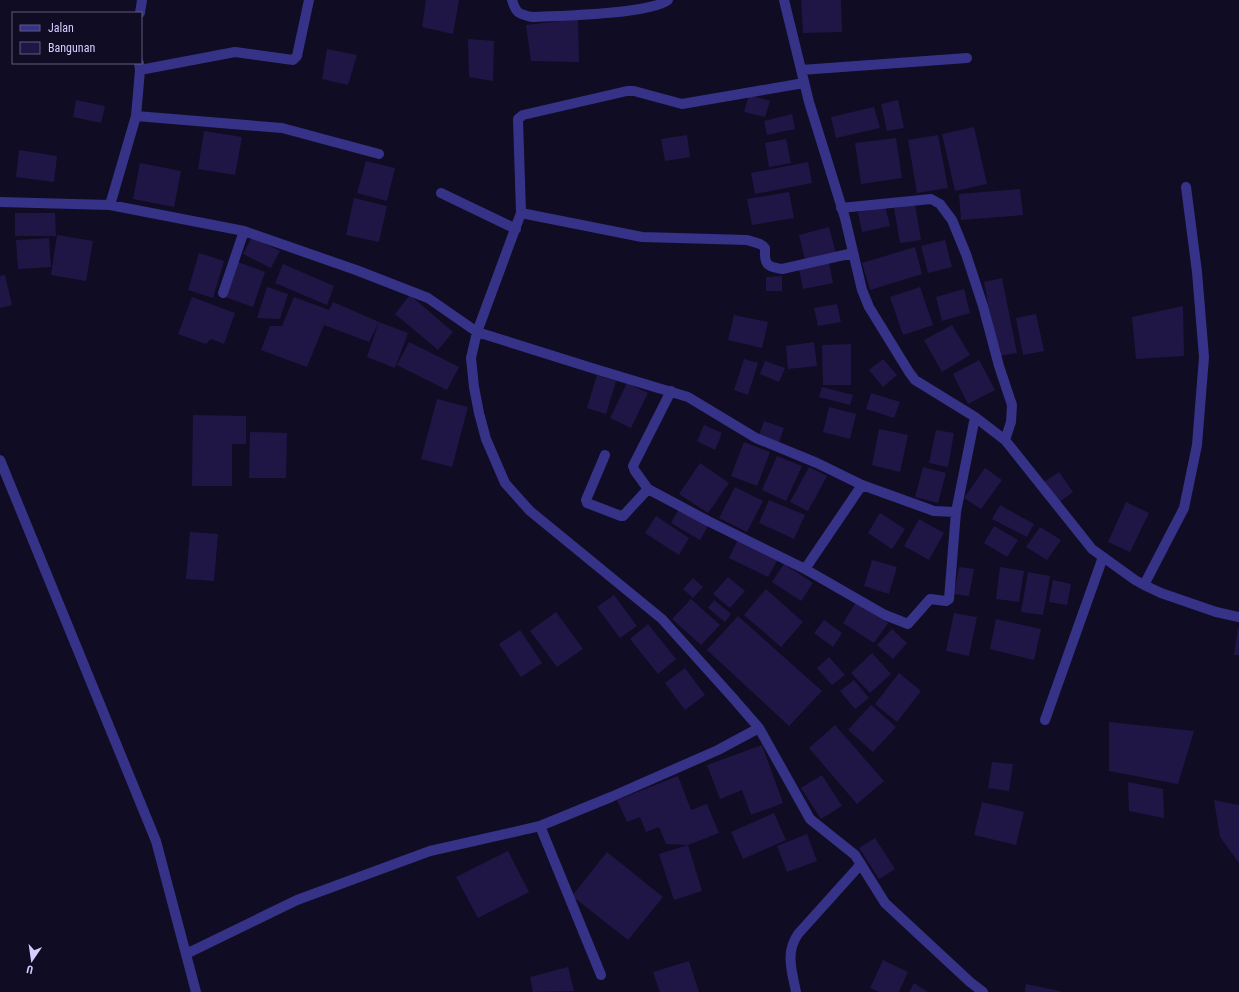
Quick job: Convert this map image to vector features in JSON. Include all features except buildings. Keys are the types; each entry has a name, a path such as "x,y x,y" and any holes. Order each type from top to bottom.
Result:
{"street":[{"path":"140,12 142,0"},
{"path":"110,205 136,116 140,66 235,52 293,60 297,56 309,0"},
{"path":"512,0 515,10 523,15 532,17 618,12 657,6 668,0"},
{"path":"784,0 804,83 841,208 862,290 869,307 909,372 915,380 975,417 1005,440 1092,549 1103,558 1135,580 1161,593 1216,612 1239,617"},
{"path":"801,70 967,58"},
{"path":"804,83 682,104 634,91 627,91 523,115 518,119 521,213 477,332 471,358 474,387 486,439 506,483 530,510 662,620 759,728 810,819 855,855 885,903 970,982 983,992"},
{"path":"136,116 282,128 379,154"},
{"path":"1144,585 1184,508 1197,446 1204,357 1197,272 1186,187"},
{"path":"441,193 516,229"},
{"path":"841,208 931,199 940,204 952,220 966,254 983,306 999,366 1012,405 1011,422 1005,440"},
{"path":"0,202 110,205 244,231 356,270 428,298 477,332 688,397 756,438 817,463 862,485 934,511 956,512"},
{"path":"521,213 642,237 747,240 764,246 767,264 782,269 853,253"},
{"path":"223,293 244,231"},
{"path":"671,391 633,466 634,471 648,488 708,521 805,570 885,615 908,624 930,599 946,601 950,598 956,512 975,417"},
{"path":"606,455 586,500 587,503 623,516 648,488"},
{"path":"0,460 156,841 196,992"},
{"path":"805,570 862,485"},
{"path":"1045,720 1103,558"},
{"path":"186,954 297,900 430,851 540,826 611,797 718,750 759,728"},
{"path":"540,826 601,975"},
{"path":"796,992 790,962 792,942 861,864"}]}
